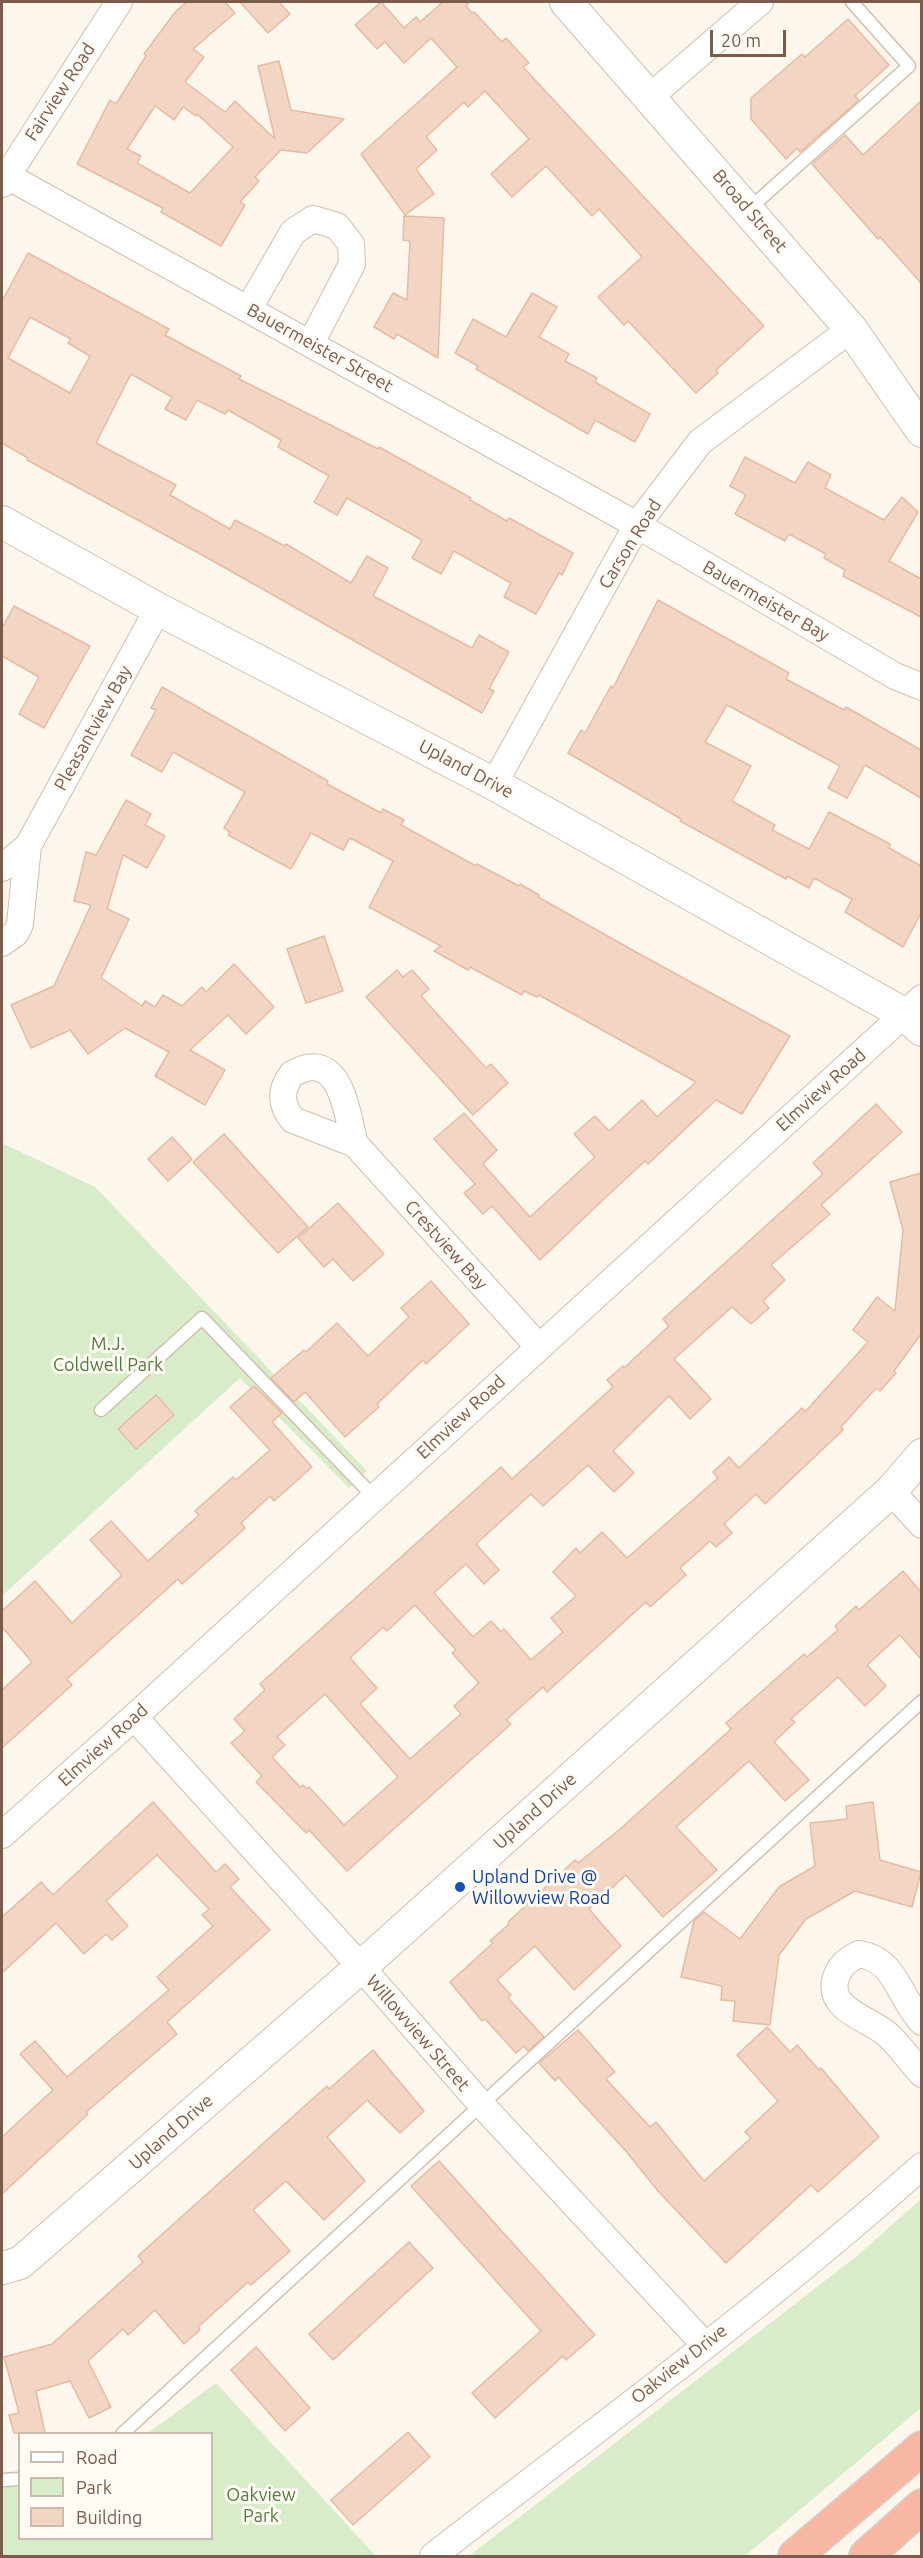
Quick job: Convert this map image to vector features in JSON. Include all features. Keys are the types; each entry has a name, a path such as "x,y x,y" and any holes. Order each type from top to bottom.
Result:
{"highway":[{"path":"795,2556 921,2448"},
{"path":"866,2556 921,2505"}],"street":[{"name":"Fairview Road","path":"3,178 119,2"},
{"name":"Broad Street","path":"566,2 651,96 851,329 921,431"},
{"path":"651,96 760,2"},
{"name":"Bauermeister Street","path":"3,178 249,308 637,525"},
{"path":"249,308 293,232 313,219 337,226 351,244 352,264 311,343"},
{"name":"Carson Road","path":"494,784 637,525 700,442 851,329"},
{"name":"Upland Drive","path":"2,522 158,609 494,784 916,1014"},
{"name":"Bauermeister Bay","path":"637,525 895,676 921,687"},
{"name":"Pleasantview Bay","path":"2,868 28,846 158,609"},
{"path":"895,676 921,669"},
{"name":"Pleasantview Bay","path":"2,943 16,933 20,924 28,846"},
{"name":"Elmview Road","path":"2,1835 134,1718 538,1346 916,1014"},
{"name":"Crestview Bay","path":"355,1144 538,1346"},
{"name":"Upland Drive","path":"2,2268 20,2263 361,1967 891,1491 921,1455"},
{"path":"891,1491 921,1525"},
{"name":"Willowview Street","path":"134,1718 361,1967 481,2104 705,2345"},
{"path":"921,2022 912,2012 883,1962 871,1956 859,1954 841,1967 834,1985 836,1996 842,2005 887,2034 921,2074"},
{"name":"Oakview Drive","path":"433,2556 705,2345 876,2206 921,2166"}],"lane":[{"path":"749,209 909,66 852,2"},
{"path":"101,1410 202,1318 374,1497"},
{"path":"123,2432 921,1701"},
{"path":"2,2480 18,2479"}],"green space":[{"name":"M.J. Coldwell Park","path":"2,1143 95,1187 367,1471 349,1488 240,1378 2,1596"},
{"path":"921,2199 921,2408 745,2556 469,2556 857,2256"},
{"name":"Oakview Park","path":"216,2383 376,2556 2,2556 2,2487 18,2486 18,2540 213,2540 213,2432 149,2432"}],"building":[{"path":"187,2 225,2 235,13 193,49 204,57 185,82 225,112 235,101 275,139 258,66 279,61 291,110 344,119 307,153 281,150 255,177 259,181 240,202 245,205 221,246 161,212 163,208 77,164 110,100 116,104 146,56 144,54 176,11","holes":["155,106 174,120 183,107 196,116 197,114 233,147 190,193 137,163 141,156 127,149"]},
{"path":"240,2 279,2 290,14 268,33"},
{"path":"381,2 404,28 416,17 420,22 443,2 469,2 466,6 472,13 474,12 502,42 506,38 529,63 523,67 764,326 716,370 718,373 696,393 628,321 624,325 598,297 642,257 599,209 592,216 546,166 512,197 491,174 529,139 485,91 468,107 464,102 426,137 437,150 416,169 434,194 405,215 361,154 457,67 431,38 404,63 385,42 377,49 355,25"},
{"path":"848,19 889,65 855,96 859,100 800,152 797,148 786,159 751,119 751,98 802,54 805,57"},
{"path":"921,101 921,283 880,237 878,239 812,164 845,135 863,155"},
{"path":"404,216 444,218 438,358 397,334 394,339 374,327 393,293 407,300 410,241 403,240"},
{"path":"28,253 169,329 165,335 241,376 239,379 378,449 379,447 471,498 470,500 507,521 509,518 573,553 562,575 559,573 536,614 504,597 511,583 454,551 441,574 412,558 422,540 347,498 337,515 314,502 329,476 278,447 281,440 228,410 225,414 197,400 186,420 165,409 172,397 131,374 96,443 176,485 170,495 230,529 235,520 285,546 286,544 351,583 367,556 388,568 373,596 472,648 479,635 509,652 489,689 494,691 482,713 204,556 27,460 28,458 2,443 2,301","holes":["30,317 71,339 68,343 90,356 70,393 8,358"]},
{"path":"532,293 557,307 539,337 569,354 565,361 597,378 595,382 650,414 635,442 595,420 588,434 476,369 478,366 455,353 473,319 506,337"},
{"path":"745,457 795,483 808,462 831,475 825,488 884,520 902,497 918,512 889,561 921,579 921,617 843,576 845,570 824,558 826,554 789,534 785,541 735,514 746,495 730,486"},
{"path":"658,600 789,673 786,679 844,710 846,707 921,750 921,798 865,765 847,798 828,788 840,766 727,705 705,742 751,766 732,801 775,825 772,830 809,849 829,812 890,844 889,848 921,866 921,913 903,947 845,912 852,899 814,878 809,888 787,876 786,879 680,821 681,819 568,753 581,730 585,733 611,686 613,688"},
{"path":"14,606 90,646 44,728 19,714 39,677 2,656 2,628"},
{"path":"162,687 328,781 327,784 381,813 383,809 404,820 401,825 476,866 477,864 519,886 520,884 539,895 538,897 790,1036 742,1114 716,1100 648,1164 645,1161 540,1260 492,1206 483,1214 464,1193 475,1184 434,1139 464,1113 497,1150 483,1164 530,1217 595,1157 574,1134 595,1116 609,1131 642,1100 657,1117 696,1082 539,995 537,997 524,991 522,995 470,967 468,970 434,951 441,946 369,907 393,861 350,838 343,850 311,833 291,869 228,835 230,832 224,828 245,792 173,752 162,772 131,755 156,710 151,708"},
{"path":"126,800 151,814 145,825 165,836 147,868 123,855 107,909 129,919 101,978 142,1006 145,1001 155,1007 163,995 182,1006 202,987 206,992 234,964 274,1007 246,1034 228,1015 190,1050 225,1070 205,1105 155,1076 169,1052 125,1028 88,1054 70,1030 31,1048 11,1005 54,986 91,905 74,901 86,852 96,855"},
{"path":"324,936 343,991 306,1003 287,949"},
{"path":"397,970 403,977 412,970 429,989 421,996 486,1068 491,1064 508,1083 473,1115 366,997"},
{"path":"876,1104 902,1132 821,1205 830,1214 771,1265 785,1280 763,1301 769,1308 751,1324 732,1307 674,1359 711,1399 690,1419 669,1396 613,1451 634,1473 614,1492 588,1465 543,1506 531,1494 476,1544 499,1570 484,1584 466,1564 434,1593 473,1637 491,1621 501,1632 504,1629 531,1660 563,1632 551,1618 576,1596 553,1572 576,1548 580,1553 602,1532 627,1558 718,1478 713,1472 729,1457 739,1468 802,1408 805,1412 868,1342 853,1330 877,1297 895,1311 903,1230 890,1182 921,1173 921,1334 894,1371 896,1373 880,1391 876,1388 841,1427 843,1430 765,1504 756,1494 724,1524 732,1533 716,1547 710,1541 680,1568 686,1575 650,1607 646,1602 547,1692 543,1687 506,1720 511,1724 347,1871 309,1830 306,1833 256,1782 262,1776 231,1743 245,1731 234,1719 265,1690 260,1684 501,1467 512,1479 613,1387 607,1380 623,1366 624,1368 669,1326 663,1319 823,1174 813,1163","holes":["415,1605 456,1650 452,1653 479,1683 454,1706 461,1714 410,1759 360,1704 377,1688 350,1658 383,1627 387,1631","325,1694 398,1777 344,1825 309,1787 307,1789 303,1785 300,1787 272,1757 285,1745 277,1737"]},
{"path":"224,1134 308,1227 278,1253 193,1162"},
{"path":"172,1137 192,1159 168,1181 148,1159"},
{"path":"338,1203 384,1254 353,1281 333,1259 324,1267 298,1238"},
{"path":"431,1281 469,1324 426,1364 423,1360 377,1404 379,1407 345,1437 305,1392 294,1402 271,1378 304,1350 306,1352 337,1323 368,1356 409,1317 401,1308"},
{"path":"254,1386 282,1413 272,1422 312,1467 274,1501 270,1496 241,1523 245,1528 224,1547 182,1584 178,1579 67,1679 72,1685 2,1748 2,1690 32,1662 2,1627 2,1611 35,1581 72,1623 122,1575 90,1540 111,1521 148,1561 199,1515 195,1511 233,1477 236,1480 270,1450 230,1407"},
{"path":"156,1395 174,1415 136,1449 118,1429"},
{"path":"903,1571 921,1592 921,1659 900,1635 867,1665 886,1686 865,1706 838,1677 791,1719 795,1722 774,1742 809,1780 785,1801 749,1761 676,1827 717,1870 663,1917 626,1875 589,1909 621,1946 574,1990 535,1946 497,1980 511,1995 508,1998 544,2037 528,2051 524,2046 516,2053 485,2019 482,2021 450,1982 493,1943 490,1941 509,1924 508,1922 575,1860 578,1863 619,1830 731,1729 726,1723 804,1654 807,1657 838,1630 835,1626 856,1606 859,1610"},
{"path":"153,1802 216,1872 225,1864 239,1879 230,1887 270,1930 167,2022 177,2034 86,2112 88,2114 2,2194 2,2137 53,2090 20,2054 35,2041 67,2077 169,1990 157,1977 213,1926 202,1915 209,1909 157,1855 106,1901 128,1926 112,1940 106,1934 84,1954 56,1923 2,1973 2,1917 41,1882 53,1895"},
{"path":"873,1802 880,1860 921,1872 912,1907 855,1891 806,1919 779,1955 770,2025 733,2021 735,2001 721,2000 722,1986 681,1977 694,1921 704,1912 740,1939 779,1887 815,1866 810,1823 847,1819 846,1806"},
{"path":"767,2027 790,2052 797,2045 819,2070 821,2068 879,2137 818,2192 811,2185 726,2263 658,2191 625,2150 558,2077 555,2081 539,2063 578,2030 615,2072 606,2079 650,2127 656,2122 704,2181 751,2138 745,2132 778,2101 737,2055"},
{"path":"373,2050 424,2111 400,2133 367,2100 327,2137 365,2181 324,2220 286,2181 253,2210 290,2251 251,2285 248,2282 198,2327 200,2330 184,2344 155,2310 128,2335 123,2329 88,2361 111,2407 89,2418 70,2381 36,2391 45,2432 14,2433 9,2415 19,2413 4,2357 52,2344 143,2262 138,2256 327,2086 329,2089"},
{"path":"439,2161 595,2335 566,2360 563,2356 495,2418 472,2393 541,2331 411,2186"},
{"path":"409,2242 433,2268 333,2360 309,2334"},
{"path":"256,2347 310,2408 285,2431 231,2370"},
{"path":"408,2432 430,2457 353,2525 331,2500"}],"place":[{"name":"Upland Drive @ Willowview Road","path":"460,1887"}]}
